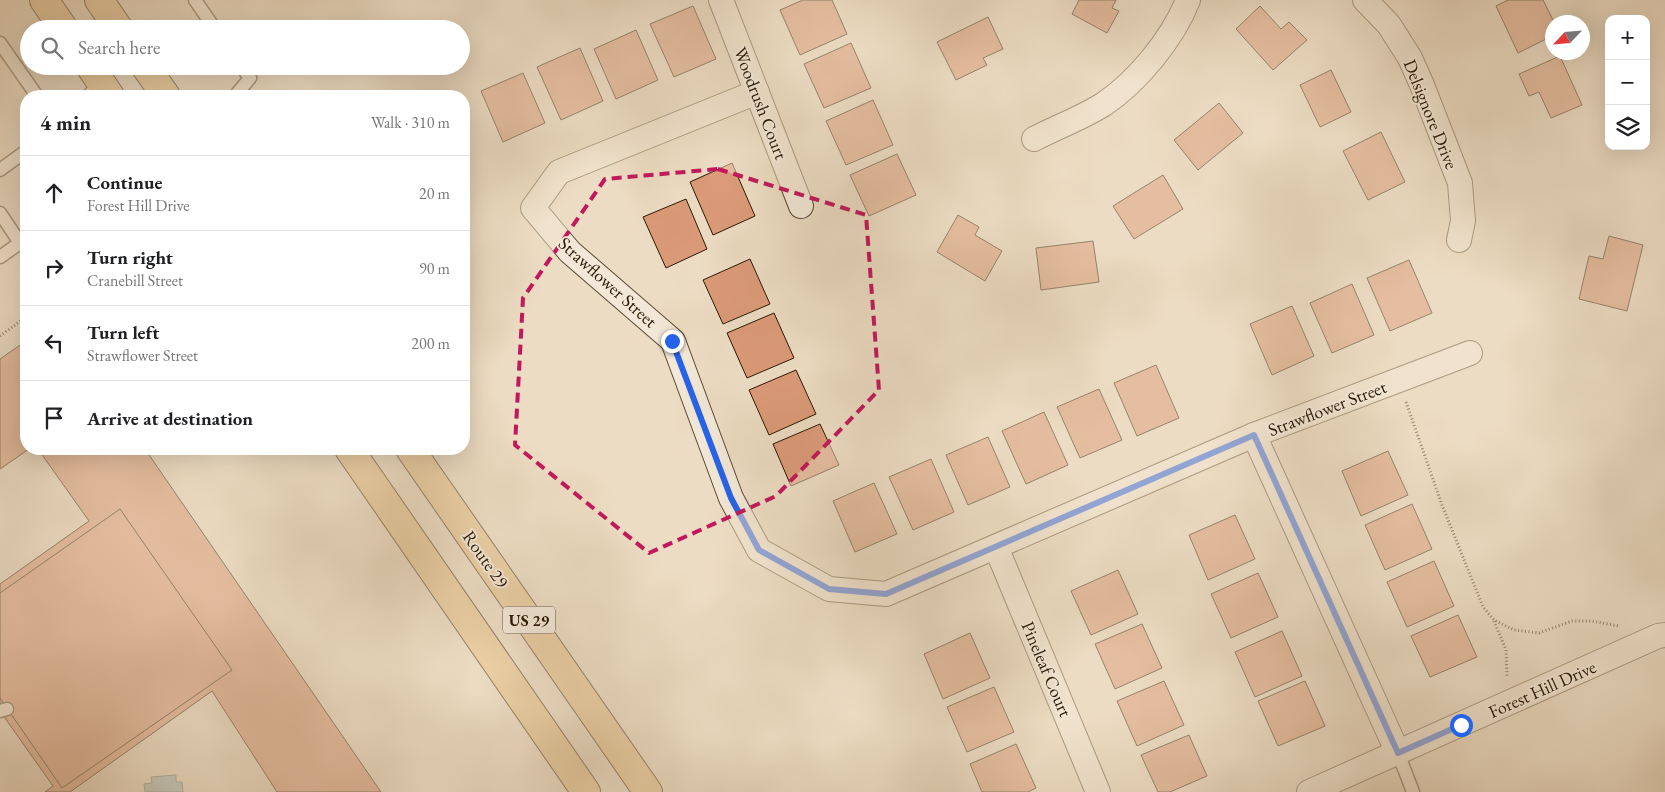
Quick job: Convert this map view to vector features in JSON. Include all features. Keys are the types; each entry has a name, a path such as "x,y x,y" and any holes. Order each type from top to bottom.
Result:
{"main road":[{"path":"44,0 58,20"},
{"path":"100,0 113,20"},
{"path":"151,75 162,90"},
{"name":"US 29","path":"353,455 586,792"},
{"name":"Route 29","path":"414,455 648,792"}],"street":[{"name":"Woodrush Court","path":"721,0 801,206"},
{"path":"1034,139 1102,105 1128,84 1167,40 1188,0"},
{"name":"Delsignore Drive","path":"1366,0 1389,26 1410,58 1460,183 1463,221 1459,240"},
{"name":"Strawflower Street","path":"757,92 559,172 533,208 570,252 672,341 731,498 759,550 829,589 886,594 1254,435 1470,353"},
{"path":"1254,435 1398,753"},
{"name":"Pineleaf Court","path":"996,547 1098,792"},
{"name":"Forest Hill Drive","path":"1309,792 1656,638"}],"lane":[{"path":"195,0 209,20"},
{"path":"0,42 20,71"},
{"path":"23,75 33,90"},
{"path":"240,90 250,78 248,75"},
{"path":"0,170 20,156"},
{"path":"0,213 20,243 0,257"},
{"path":"1398,753 1413,792"}],"path":[{"path":"0,336 20,322"},
{"path":"1398,381 1442,505 1483,607 1494,620 1506,650 1508,674 1504,705"},
{"path":"1494,620 1514,630 1539,633 1572,620 1591,621 1628,628 1656,638"}],"highlighted area":[{"path":"718,169 866,215 879,390 776,496 649,553 515,445 523,298 605,179"}],"water":[{"path":"176,775 176,782 182,782 183,792 145,792 144,784 152,783 151,777"}],"building":[{"path":"803,0 832,0 847,34 800,55 780,10"},
{"path":"1079,0 1116,0 1112,8 1119,11 1107,33 1072,14"},
{"path":"1508,0 1543,0 1550,15 1545,15 1545,40 1518,53 1496,6"},
{"path":"693,6 716,59 674,77 650,24"},
{"path":"1260,6 1281,29 1289,22 1307,40 1273,70 1236,29"},
{"path":"988,17 1003,49 983,58 987,65 956,80 937,42"},
{"path":"636,30 658,80 616,99 594,49"},
{"path":"851,43 871,88 824,108 804,64"},
{"path":"580,48 603,101 561,120 537,67"},
{"path":"1551,60 1562,60 1582,105 1551,118 1539,92 1529,96 1519,74"},
{"path":"1331,70 1351,112 1320,127 1300,85"},
{"path":"523,73 545,123 503,142 481,91"},
{"path":"873,100 893,145 846,165 826,121"},
{"path":"1219,103 1243,133 1198,170 1174,140"},
{"path":"1381,132 1405,182 1368,200 1343,151"},
{"path":"897,154 916,195 869,216 850,175"},
{"path":"732,163 755,216 713,235 690,182"},
{"path":"1163,175 1183,209 1134,239 1113,206"},
{"path":"686,199 707,249 666,268 643,217"},
{"path":"958,215 979,227 975,235 1002,251 985,281 937,252"},
{"path":"1609,236 1643,245 1627,311 1579,299 1589,256 1603,259"},
{"path":"1093,241 1099,282 1041,290 1036,248"},
{"path":"750,259 770,304 723,324 703,280"},
{"path":"1409,260 1432,313 1390,331 1367,278"},
{"path":"1352,284 1374,335 1332,353 1310,303"},
{"path":"1292,306 1314,356 1272,375 1250,324"},
{"path":"774,313 794,358 747,378 727,333"},
{"path":"20,345 20,455 0,469 0,359"},
{"path":"1156,365 1179,418 1137,436 1114,383"},
{"path":"796,370 816,414 769,435 749,390"},
{"path":"1099,389 1122,440 1080,458 1057,407"},
{"path":"1044,412 1068,465 1026,484 1002,431"},
{"path":"820,424 839,465 791,486 773,444"},
{"path":"988,437 1010,487 968,505 946,455"},
{"path":"1388,451 1408,495 1361,516 1342,471"},
{"path":"42,455 149,455 381,792 277,792 212,691 70,792 45,792 53,786 0,711 0,584 89,521"},
{"path":"931,459 954,512 913,530 889,477"},
{"path":"874,483 897,534 855,552 833,501"},
{"path":"1412,504 1432,549 1385,570 1365,525"},
{"path":"120,509 232,670 62,788 0,698 0,593"},
{"path":"1235,515 1255,559 1208,580 1189,535"},
{"path":"1434,561 1454,606 1407,627 1387,582"},
{"path":"1118,570 1138,614 1091,635 1071,591"},
{"path":"1258,573 1278,617 1231,638 1211,594"},
{"path":"1458,615 1477,657 1430,677 1411,636"},
{"path":"1142,624 1162,668 1115,689 1095,644"},
{"path":"1282,631 1302,676 1255,697 1235,652"},
{"path":"970,633 990,678 943,699 924,654"},
{"path":"1164,681 1184,725 1137,746 1117,701"},
{"path":"1305,681 1325,726 1278,746 1258,701"},
{"path":"994,687 1014,732 967,752 947,707"},
{"path":"1189,735 1207,776 1170,792 1158,792 1141,755"},
{"path":"1016,744 1036,788 1028,792 982,792 970,764"}],"route":[{"path":"672,341 731,498 759,550 829,589 886,594 1254,435 1398,753 1461,725"}]}
